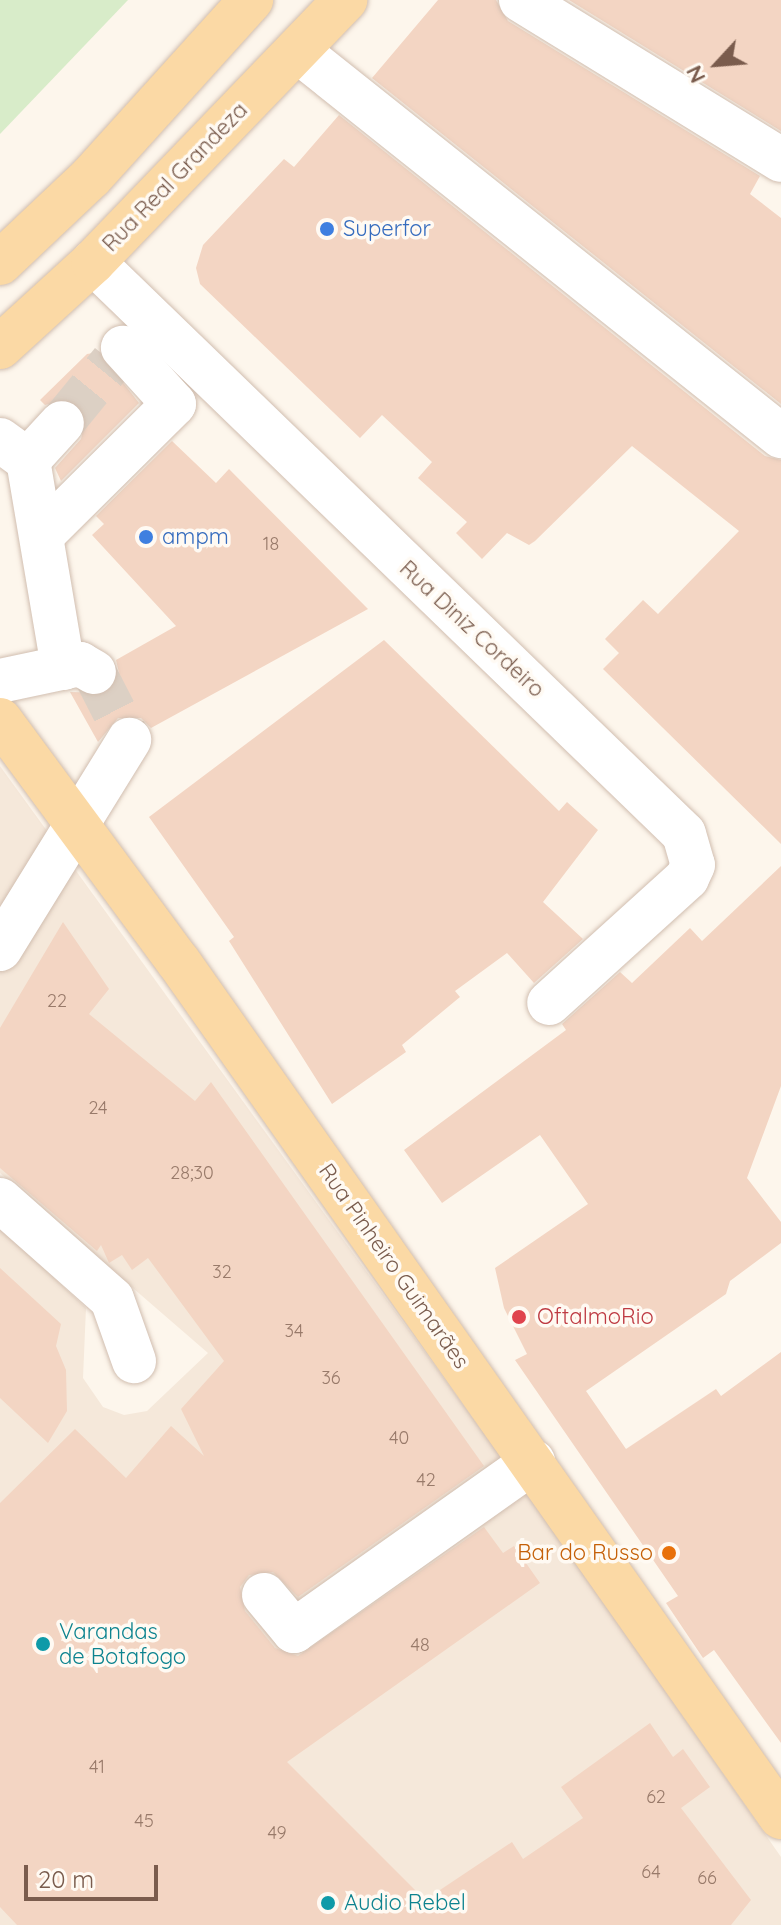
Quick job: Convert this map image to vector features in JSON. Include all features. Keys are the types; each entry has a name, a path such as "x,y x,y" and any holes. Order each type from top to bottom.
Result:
{"main road":[{"path":"0,263 91,177 251,0"},
{"name":"Rua Real Grandeza","path":"1,348 93,262 345,0"},
{"name":"Rua Pinheiro Guimarães","path":"0,720 533,1462 781,1817"}],"street":[{"path":"521,0 781,160"},
{"path":"298,51 781,436"},
{"name":"Rua Diniz Cordeiro","path":"93,262 124,340 684,834 693,865 687,878 549,1003"},
{"path":"44,533 174,404 124,340"},
{"path":"0,681 78,670 44,533 14,450 62,423"},
{"path":"0,949 129,740"},
{"path":"0,1200 112,1299 134,1361"},
{"path":"264,1595 294,1631 533,1462"}],"shaded area":[{"path":"0,766 519,1482 781,1857 781,1925 0,1925 0,1227 86,1308 83,1378 103,1407 124,1415 147,1411 208,1353 0,1173"}],"green space":[{"path":"0,0 128,0 0,134"}],"building":[{"path":"438,0 496,0 508,21 760,176 750,194 781,218 781,404 372,78"},
{"path":"569,0 781,0 781,131"},
{"path":"339,115 765,456 781,460 781,844 603,669 619,653 605,639 643,600 658,614 739,531 632,446 535,541 529,545 507,533 482,559 456,533 467,522 418,478 432,462 382,415 360,438 200,284 196,268 203,245 284,159 294,167"},
{"path":"99,352 139,403 61,481 55,468 81,439 86,416 68,399 45,405 40,400 87,354"},
{"path":"172,441 216,483 229,469 368,609 151,728 141,718 118,718 98,742 70,692 107,693 119,673 116,660 176,626 92,535 104,524 96,516"},
{"path":"384,640 559,811 567,802 598,830 543,902 583,939 534,983 507,953 455,991 460,997 402,1045 406,1052 332,1104 229,941 234,937 149,817"},
{"path":"781,866 781,1086 747,1178 781,1222 781,1243 730,1281 726,1294 586,1391 626,1449 716,1389 721,1396 781,1352 781,1743 714,1650 703,1658 666,1603 678,1596 515,1360 527,1354 504,1308 495,1268 588,1204 540,1135 442,1203 404,1150 566,1030 562,1024 620,972 632,983 690,928 702,941"},
{"path":"63,922 109,989 89,1014 195,1101 211,1082 484,1466 298,1597 273,1572 249,1575 240,1587 245,1611 275,1648 298,1656 484,1527 503,1553 514,1546 540,1583 287,1762 425,1900 512,1842 523,1859 583,1818 561,1787 650,1723 673,1757 683,1749 710,1787 681,1808 751,1900 731,1925 17,1925 0,1907 0,1503 75,1429 126,1478 171,1426 204,1456 181,1409 224,1361 148,1258 132,1270 122,1255 109,1263 101,1245 97,1251 0,1168 0,1028"},
{"path":"0,1268 61,1324 56,1346 66,1370 67,1411 48,1443 0,1398"}],"tunnel":[{"path":"62,423 112,362"},
{"path":"94,672 129,740"}],"place":[{"name":"Superfor","path":"327,229"},
{"name":"ampm","path":"146,537"},
{"name":"OftalmoRio","path":"519,1317"},
{"name":"Bar do Russo","path":"669,1553"},
{"name":"Varandas de Botafogo","path":"43,1644"},
{"name":"Audio Rebel","path":"328,1903"}]}
